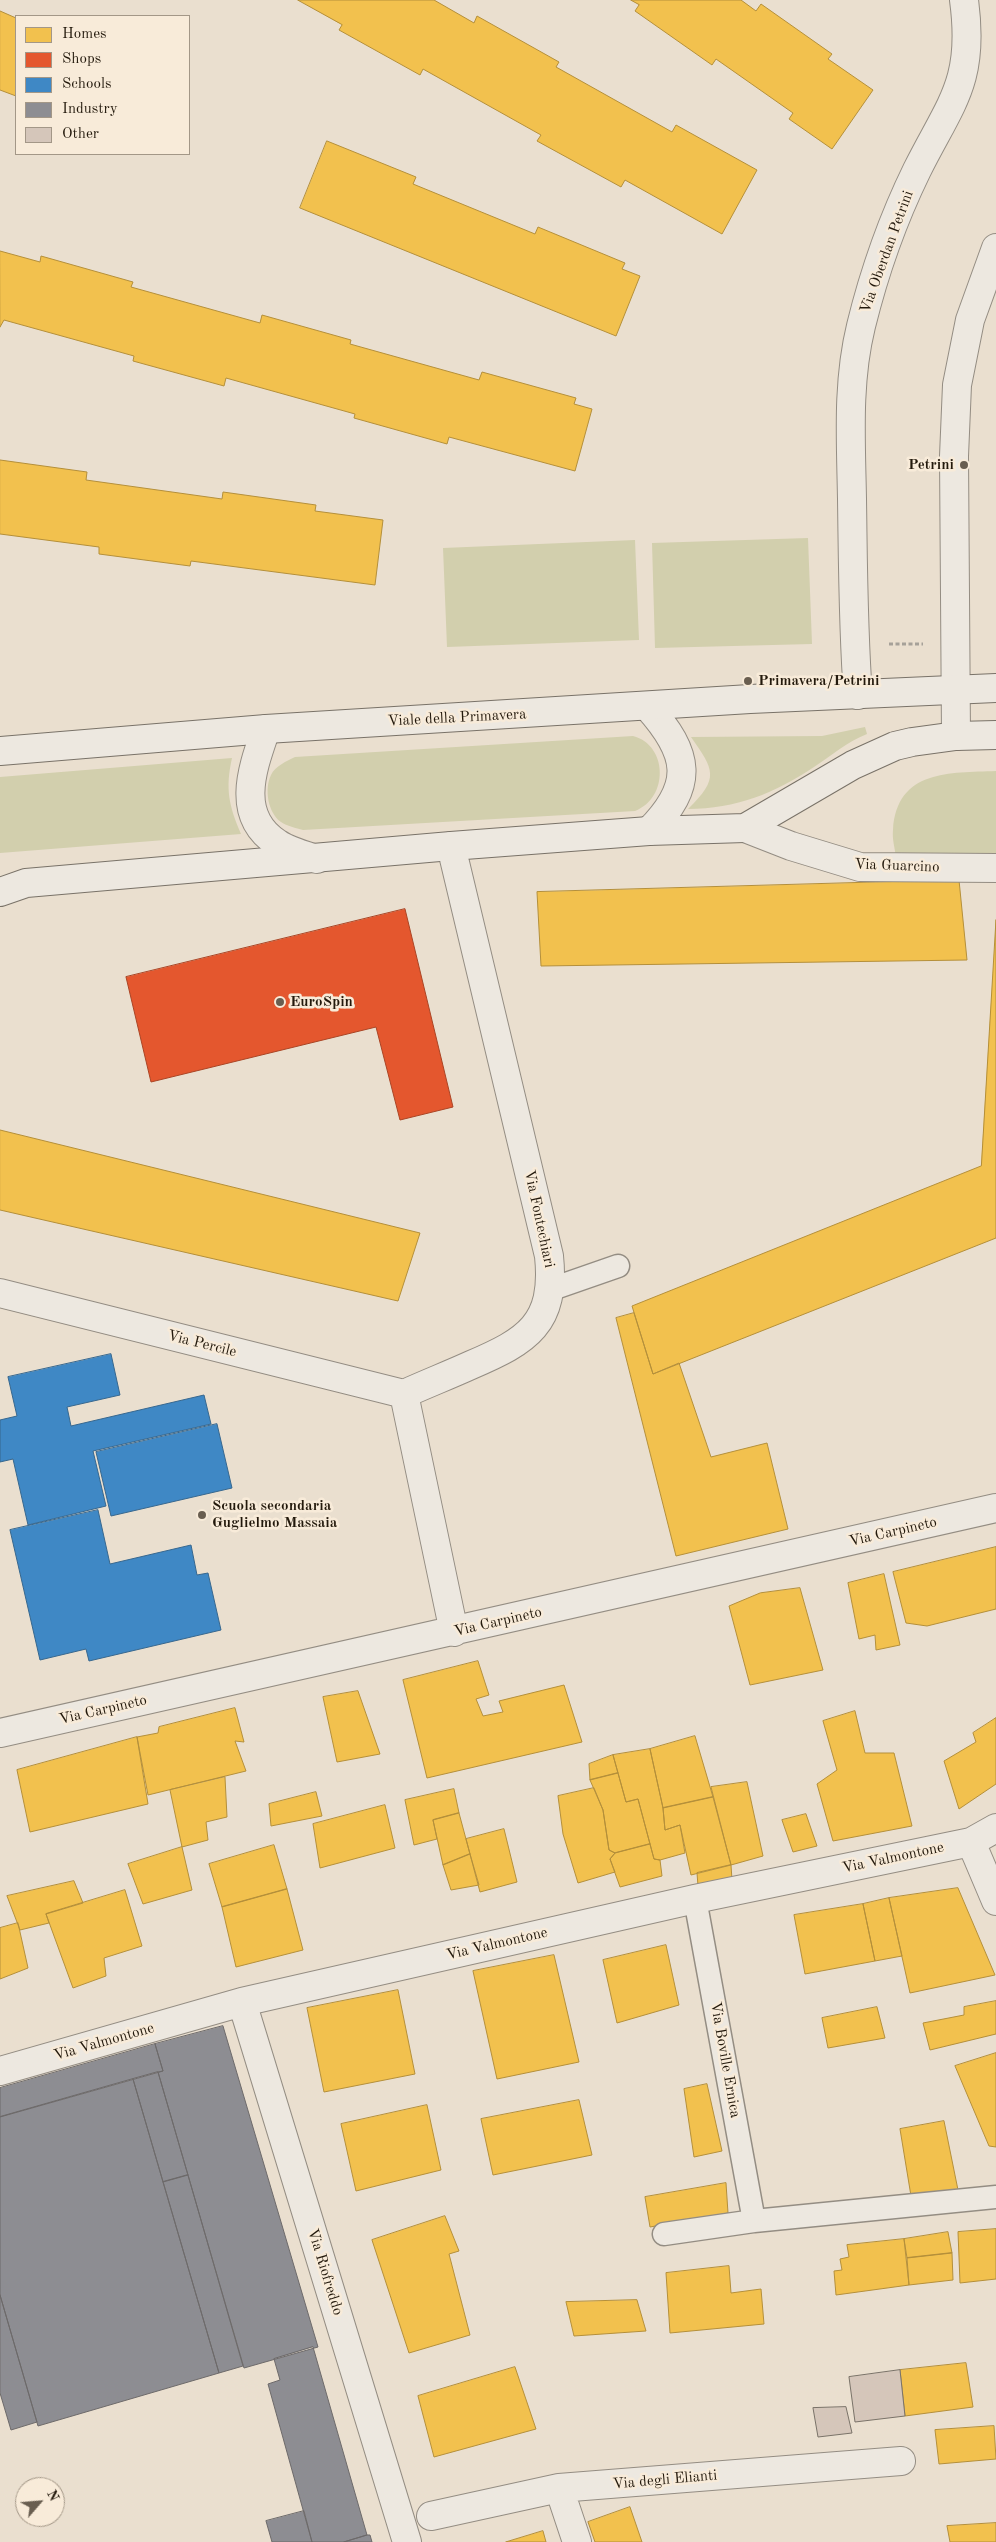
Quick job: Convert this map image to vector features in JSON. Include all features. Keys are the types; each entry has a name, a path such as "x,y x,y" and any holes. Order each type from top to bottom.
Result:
{"street":[{"name":"Via Oberdan Petrini","path":"858,695 854,644 850,422 853,372 860,328 877,271 917,170 947,117 961,83 968,41 964,0"},
{"path":"956,736 954,456 957,385 970,320 996,248"},
{"name":"Viale della Primavera","path":"0,751 266,729 750,700 996,688"},
{"path":"648,707 672,738 679,754 682,770 680,788 673,804 649,831"},
{"path":"266,729 250,780 250,798 253,811 267,834 277,844 317,859"},
{"path":"0,892 13,883 649,831 745,828 873,756 912,742 956,736 996,735"},
{"name":"Via Guarcino","path":"745,828 800,849 860,867 996,868"},
{"name":"Via Fontechiari","path":"404,1394 520,1342 533,1329 549,1290 551,1277 549,1256 451,846"},
{"name":"Via Percile","path":"0,1294 404,1394"},
{"path":"404,1394 454,1632"},
{"name":"Via Carpineto","path":"0,1733 454,1632 996,1508"},
{"name":"Via Valmontone","path":"0,2071 242,2002 696,1899 971,1842 996,1828"},
{"path":"971,1842 996,1901"},
{"name":"Via Riofreddo","path":"242,2002 407,2542"},
{"name":"Via degli Elianti","path":"431,2516 559,2488 901,2461"},
{"path":"559,2488 576,2542"}],"lane":[{"path":"549,1290 618,1266"},
{"name":"Via Boville Ernica","path":"696,1899 754,2221"},
{"path":"664,2234 754,2221 996,2197"}],"path":[{"path":"886,644 926,644"}],"shaded area":[{"path":"808,538 812,644 655,648 652,543"},
{"path":"635,540 639,640 447,647 443,548"},
{"path":"865,727 867,734 846,745 785,785 770,792 739,803 688,809 705,789 710,774 705,758 691,737 822,736"},
{"path":"633,736 645,741 653,750 658,760 660,772 659,784 654,795 646,804 635,811 303,830 281,822 273,813 268,800 268,787 271,775 275,769 295,757"},
{"path":"232,758 229,797 241,834 0,853 0,777"},
{"path":"996,771 996,857 896,857 893,833 897,810 904,795 915,785 929,778 944,774"}],"building: Homes":[{"path":"298,0 434,0 474,23 477,16 559,62 556,67 672,132 676,125 757,170 722,234 625,180 621,187 537,141 541,135 423,69 420,75 339,30 342,25"},
{"path":"631,0 741,0 756,11 761,4 832,54 828,59 873,90 832,149 789,119 793,113 716,59 712,65 635,11 639,5"},
{"path":"0,11 15,18 15,96 0,90"},
{"path":"327,141 416,177 413,184 535,234 538,227 625,263 622,269 640,276 616,336 300,208"},
{"path":"0,251 40,262 41,256 133,282 131,287 260,323 262,315 351,340 350,344 479,380 482,372 576,398 574,404 592,409 575,471 449,437 447,444 354,418 355,414 226,378 224,386 133,361 134,356 4,320 0,327"},
{"path":"0,460 87,472 86,480 222,499 223,492 316,505 315,511 383,520 375,585 191,561 190,566 99,554 99,547 0,534"},
{"path":"959,880 967,960 541,966 537,892"},
{"path":"996,920 996,1238 653,1374 632,1306 981,1166"},
{"path":"0,1130 420,1233 398,1301 0,1210"},
{"path":"634,1313 653,1374 679,1363 711,1457 767,1443 788,1529 676,1556 616,1318"},
{"path":"996,1547 996,1609 927,1626 906,1623 893,1572"},
{"path":"884,1574 900,1645 876,1650 875,1635 859,1639 848,1583"},
{"path":"800,1588 823,1670 750,1685 729,1606 760,1593"},
{"path":"478,1661 489,1695 476,1699 483,1716 503,1712 499,1701 564,1685 582,1742 427,1778 403,1680"},
{"path":"358,1691 380,1754 337,1762 323,1697"},
{"path":"235,1708 244,1742 235,1741 246,1771 148,1795 137,1737 158,1733 159,1727"},
{"path":"855,1711 865,1753 894,1753 912,1826 833,1841 817,1784 837,1770 823,1721"},
{"path":"996,1718 996,1784 959,1809 944,1761 976,1742 973,1733"},
{"path":"695,1736 713,1797 663,1808 650,1749"},
{"path":"137,1737 148,1804 30,1832 17,1770"},
{"path":"650,1749 663,1808 665,1830 680,1825 685,1853 660,1860 654,1859 638,1799 626,1802 613,1755"},
{"path":"613,1755 618,1773 590,1780 589,1764"},
{"path":"618,1773 626,1802 638,1799 650,1844 615,1853 609,1850 603,1810 590,1780"},
{"path":"225,1777 227,1817 206,1822 208,1840 182,1847 170,1790"},
{"path":"747,1782 763,1856 731,1865 711,1787"},
{"path":"594,1788 603,1810 609,1850 615,1853 610,1859 615,1872 578,1883 563,1834 558,1796"},
{"path":"454,1789 459,1813 433,1820 437,1839 414,1845 405,1800"},
{"path":"316,1792 322,1816 271,1826 269,1804"},
{"path":"713,1797 731,1865 691,1875 680,1825 665,1830 663,1808"},
{"path":"385,1805 395,1848 320,1868 313,1824"},
{"path":"459,1813 470,1854 443,1865 433,1820"},
{"path":"806,1814 817,1846 793,1852 782,1820"},
{"path":"504,1829 517,1882 480,1892 466,1839"},
{"path":"650,1844 654,1859 660,1860 662,1876 620,1887 610,1859 615,1853"},
{"path":"274,1845 287,1889 222,1907 209,1864"},
{"path":"182,1847 192,1890 143,1904 128,1864"},
{"path":"470,1854 479,1885 451,1890 443,1865"},
{"path":"731,1865 732,1880 698,1886 697,1873"},
{"path":"74,1881 83,1903 46,1914 49,1923 20,1930 7,1896"},
{"path":"958,1888 995,1975 910,1993 889,1898"},
{"path":"287,1889 303,1950 236,1967 222,1907"},
{"path":"125,1890 142,1946 104,1958 106,1976 73,1988 46,1914"},
{"path":"889,1898 902,1956 875,1961 863,1904"},
{"path":"863,1904 875,1961 805,1974 794,1915"},
{"path":"18,1923 28,1968 0,1979 0,1928"},
{"path":"666,1945 679,2005 617,2023 603,1960"},
{"path":"554,1955 579,2062 497,2079 473,1971"},
{"path":"398,1990 415,2074 324,2092 307,2008"},
{"path":"996,2001 996,2034 930,2050 923,2023 964,2015 964,2007"},
{"path":"877,2007 885,2038 828,2048 822,2018"},
{"path":"996,2053 996,2147 989,2146 955,2066"},
{"path":"707,2084 722,2151 694,2157 684,2089"},
{"path":"579,2100 592,2155 493,2175 481,2119"},
{"path":"427,2105 441,2170 356,2191 341,2124"},
{"path":"944,2121 958,2190 911,2196 900,2129"},
{"path":"726,2183 728,2213 650,2227 645,2197"},
{"path":"445,2216 459,2251 449,2254 470,2335 409,2353 372,2240"},
{"path":"996,2229 996,2279 960,2283 958,2232"},
{"path":"948,2232 952,2253 907,2258 904,2239"},
{"path":"904,2239 909,2285 836,2295 834,2271 842,2270 840,2259 849,2257 847,2245"},
{"path":"952,2253 953,2280 909,2285 907,2258"},
{"path":"729,2266 731,2293 761,2289 764,2324 670,2333 666,2273"},
{"path":"637,2300 646,2331 574,2336 566,2302"},
{"path":"966,2363 973,2407 905,2416 900,2370"},
{"path":"515,2367 536,2429 434,2457 418,2396"},
{"path":"994,2426 996,2459 939,2464 935,2430"},
{"path":"630,2507 642,2542 595,2542 588,2522"},
{"path":"996,2523 996,2542 950,2542 947,2526"},
{"path":"543,2531 546,2542 506,2542"}],"building: Shops":[{"name":"EuroSpin","path":"405,909 453,1107 400,1120 376,1027 151,1082 126,977"}],"building: Schools":[{"path":"111,1354 120,1395 67,1407 71,1426 204,1395 211,1424 93,1451 106,1506 28,1525 13,1459 0,1462 0,1420 17,1416 8,1377"},
{"path":"217,1424 232,1488 111,1516 96,1452"},
{"path":"98,1510 110,1564 191,1545 197,1575 208,1573 221,1630 89,1661 86,1649 40,1660 10,1530"}],"building: Industry":[{"path":"223,2026 318,2347 244,2368 158,2072 163,2071 155,2044"},
{"path":"155,2044 163,2071 0,2117 0,2088"},
{"path":"158,2072 188,2175 163,2182 133,2079"},
{"path":"133,2079 219,2373 38,2426 0,2295 0,2117"},
{"path":"188,2175 243,2366 219,2373 163,2182"},
{"path":"0,2295 37,2422 11,2430 0,2393"},
{"path":"313,2347 367,2535 344,2542 312,2542 268,2384 280,2380 274,2359"},
{"path":"304,2511 312,2542 272,2542 266,2521"},
{"path":"370,2535 372,2542 344,2542"}],"building: Other":[{"path":"900,2370 905,2416 855,2422 849,2377"},
{"path":"846,2407 852,2433 818,2437 813,2408"}],"place":[{"name":"Petrini","path":"964,465"},
{"name":"Primavera/Petrini","path":"748,681"},
{"name":"EuroSpin","path":"280,1002"},
{"name":"Scuola secondaria Guglielmo Massaia","path":"202,1515"}]}
